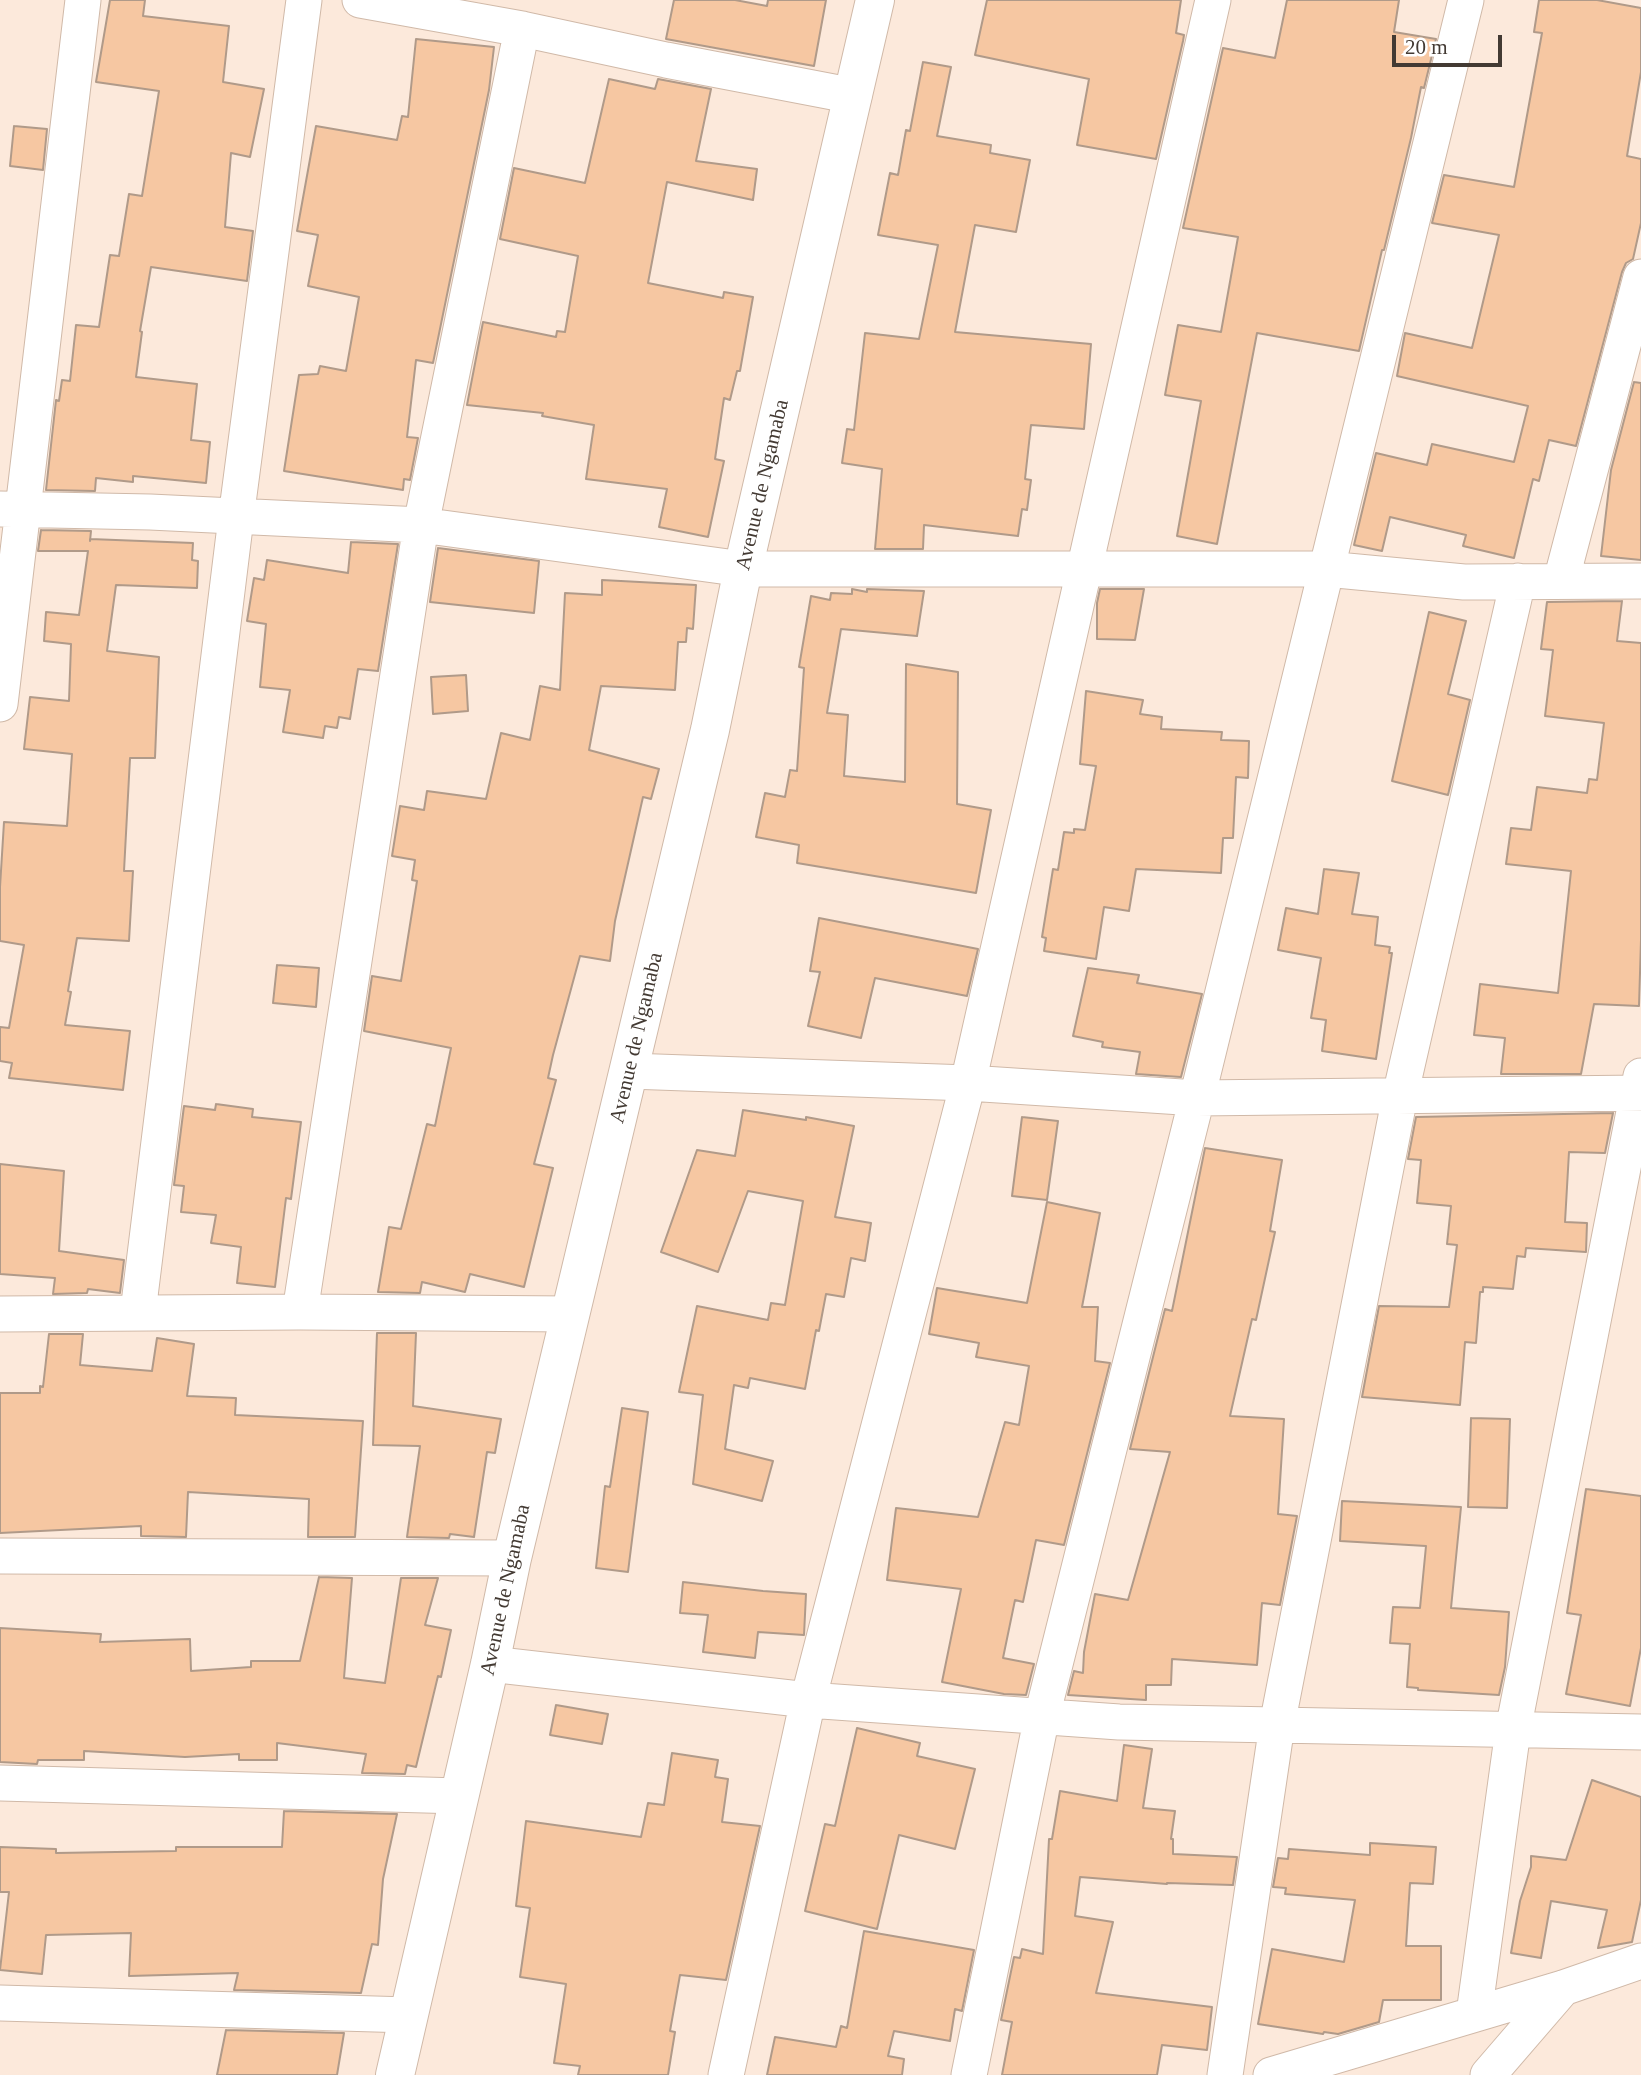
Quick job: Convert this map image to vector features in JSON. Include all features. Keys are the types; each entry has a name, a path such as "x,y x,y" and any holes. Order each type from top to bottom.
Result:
{"street":[{"path":"0,704 12,509 83,0"},
{"path":"138,1312 236,517 304,0"},
{"path":"360,0 522,29 854,96"},
{"name":"Avenue de Ngamaba","path":"395,2075 512,1558 710,730 743,569 875,0"},
{"path":"726,2075 808,1700 968,1083 1213,0"},
{"path":"969,2075 1042,1716 1197,1098 1465,0"},
{"path":"300,1312 421,525 522,29"},
{"path":"1561,581 1641,277"},
{"path":"12,509 150,512 421,525 743,569 1326,569 1464,582 1641,581"},
{"path":"1225,2075 1277,1724 1400,1096 1518,581"},
{"path":"629,1071 968,1083 1197,1098 1400,1096 1640,1087 1513,1730 1474,2014"},
{"path":"0,1314 571,1314"},
{"path":"0,1556 512,1558"},
{"path":"490,1664 808,1700 1119,1722 1641,1732"},
{"path":"0,1783 460,1796"},
{"path":"1271,2075 1563,1988 1641,1961"},
{"path":"1488,2075 1563,1988"},
{"path":"0,2003 409,2015"}],"building":[{"path":"110,0 145,0 143,16 229,26 223,82 264,89 250,157 231,153 225,227 253,231 247,281 151,267 140,331 136,377 197,384 191,440 210,442 206,483 133,476 133,482 96,478 95,491 46,490 56,400 59,401 62,380 70,381 76,325 99,327 110,255 119,256 129,194 142,196 159,91 96,82"},
{"path":"674,0 735,0 767,6 768,0 826,0 814,66 666,39"},
{"path":"987,0 1181,0 1176,33 1184,35 1156,159 1077,145 1089,79 975,55"},
{"path":"1287,0 1399,0 1394,32 1436,39 1424,88 1421,87 1359,351 1257,333 1217,544 1177,536 1201,401 1165,395 1178,325 1221,332 1238,237 1183,228 1223,48 1275,58"},
{"path":"1539,0 1597,0 1641,8 1641,72 1627,156 1641,159 1641,223 1633,259 1626,263 1622,272 1576,446 1549,440 1539,481 1533,479 1514,558 1463,546 1466,535 1390,517 1382,551 1354,545 1376,453 1427,465 1432,444 1514,462 1528,406 1397,376 1405,333 1472,348 1499,235 1432,223 1444,175 1514,187 1542,33 1534,32"},
{"path":"416,39 494,47 489,90 433,363 416,360 407,437 418,438 410,480 404,479 403,490 284,471 299,375 318,374 320,366 346,371 359,297 308,286 318,235 297,231 316,126 397,140 402,116 408,117"},
{"path":"923,62 951,67 937,136 991,145 990,153 1030,160 1016,232 975,225 955,332 1091,344 1084,429 1031,425 1025,479 1031,480 1027,510 1022,509 1018,536 924,525 923,549 875,549 882,469 842,463 847,429 854,430 865,333 919,339 938,245 878,235 890,173 898,175 906,130 910,131"},
{"path":"609,79 655,89 658,79 711,89 696,161 757,169 753,200 667,182 648,283 723,298 724,292 753,297 740,371 737,371 730,400 724,398 715,459 724,461 708,537 659,527 667,489 586,479 594,425 542,416 543,413 467,405 483,322 556,337 557,331 565,332 578,256 500,239 514,168 585,183"},
{"path":"14,126 47,129 43,170 10,166"},
{"path":"1634,382 1641,383 1641,560 1601,556 1611,470"},
{"path":"41,530 91,531 90,539 193,543 192,560 198,561 197,588 116,585 107,651 159,657 155,758 130,758 124,871 133,871 129,941 77,938 65,1025 130,1031 123,1090 9,1078 12,1063 0,1061 0,1027 9,1028 24,945 0,941 4,822 67,826 72,754 24,749 30,697 69,701 71,644 44,641 46,612 79,615 88,551 38,551"},
{"path":"351,542 398,544 378,671 358,669 350,719 339,717 337,728 325,726 323,738 283,732 290,690 260,687 266,624 247,621 254,578 264,580 267,560 348,573"},
{"path":"438,548 539,561 534,613 430,602"},
{"path":"602,580 696,585 693,629 687,628 686,642 678,642 675,690 601,686 589,750 659,769 651,799 643,797 615,921 610,961 580,956 553,1055 548,1078 556,1080 534,1164 553,1168 524,1287 470,1274 465,1292 422,1282 420,1293 378,1292 389,1227 401,1229 427,1124 435,1126 451,1048 364,1031 372,976 401,981 417,881 412,880 415,860 392,856 400,806 424,810 427,791 486,799 501,733 530,740 540,686 560,690 565,593 602,595"},
{"path":"852,589 867,592 867,589 924,591 917,636 841,629 827,713 848,715 844,776 905,782 906,664 958,672 957,804 991,810 976,893 797,863 799,845 756,837 765,793 785,797 790,770 797,771 804,668 799,667 811,596 830,600 831,593 852,594"},
{"path":"1100,589 1144,589 1135,640 1097,639 1097,603"},
{"path":"1622,601 1617,641 1641,643 1639,1006 1594,1004 1581,1074 1501,1074 1505,1038 1474,1035 1480,984 1558,993 1571,871 1506,864 1511,828 1531,830 1537,787 1587,793 1589,779 1597,780 1604,723 1545,716 1553,650 1541,649 1547,602"},
{"path":"1429,612 1466,621 1448,694 1470,700 1448,795 1392,781"},
{"path":"466,675 468,711 433,714 431,677"},
{"path":"1086,691 1143,700 1140,714 1162,717 1161,729 1222,732 1221,740 1249,741 1248,778 1236,777 1233,838 1223,838 1221,873 1136,869 1129,911 1104,907 1096,959 1044,951 1046,938 1042,937 1053,869 1058,870 1064,832 1085,830 1096,766 1080,764"},
{"path":"1324,869 1359,873 1352,914 1378,917 1375,945 1390,947 1389,953 1392,953 1376,1059 1322,1051 1326,1020 1311,1018 1321,958 1278,950 1286,908 1318,914"},
{"path":"819,918 978,949 967,996 875,978 861,1038 808,1026 820,972 810,971"},
{"path":"277,965 319,968 316,1007 273,1003"},
{"path":"1088,968 1139,975 1137,983 1202,994 1181,1077 1136,1074 1140,1052 1102,1047 1103,1042 1073,1036"},
{"path":"216,1104 253,1109 252,1117 301,1122 291,1199 286,1198 275,1287 237,1283 241,1247 211,1243 216,1215 181,1212 184,1186 174,1185 184,1106 215,1110"},
{"path":"743,1110 854,1126 835,1217 871,1223 865,1261 851,1258 844,1297 826,1294 805,1389 750,1378 748,1388 734,1385 725,1449 773,1461 762,1501 693,1484 703,1395 679,1392 697,1306 768,1320 771,1303 785,1305 803,1201 748,1191 718,1272 661,1252 697,1150 735,1156"},
{"path":"1613,1113 1605,1153 1569,1152 1565,1222 1587,1223 1586,1252 1526,1248 1525,1257 1517,1256 1513,1289 1483,1287 1483,1292 1480,1292 1476,1343 1465,1342 1460,1405 1362,1397 1379,1306 1449,1307 1457,1245 1447,1244 1451,1206 1417,1203 1421,1160 1408,1159 1416,1117"},
{"path":"1022,1117 1058,1121 1047,1200 1012,1196"},
{"path":"1205,1148 1282,1160 1270,1231 1275,1232 1256,1320 1252,1319 1230,1416 1284,1419 1278,1514 1297,1516 1280,1605 1262,1603 1257,1665 1172,1659 1171,1685 1146,1685 1146,1700 1068,1695 1074,1671 1083,1673 1084,1652 1095,1594 1128,1600 1170,1452 1130,1449 1165,1309 1172,1311"},
{"path":"0,1164 64,1171 59,1251 124,1260 120,1293 88,1289 87,1293 53,1294 55,1278 0,1274"},
{"path":"1047,1202 1100,1213 1082,1307 1098,1307 1095,1361 1110,1363 1064,1545 1036,1540 1023,1602 1015,1600 1003,1658 1034,1664 1026,1695 1004,1694 942,1682 961,1589 887,1580 896,1508 978,1517 1005,1422 1019,1425 1029,1366 976,1357 979,1343 929,1334 937,1288 1027,1303"},
{"path":"377,1333 416,1333 413,1406 501,1419 495,1453 487,1452 474,1537 450,1534 449,1538 407,1537 420,1446 373,1445"},
{"path":"49,1334 83,1334 80,1365 152,1371 157,1338 194,1344 187,1396 236,1398 235,1415 363,1421 355,1537 308,1537 309,1499 188,1492 186,1537 141,1536 141,1526 0,1533 0,1393 40,1393"},
{"path":"622,1408 648,1412 628,1572 596,1568 605,1486 610,1487"},
{"path":"1471,1418 1510,1419 1507,1508 1468,1507"},
{"path":"1586,1489 1641,1496 1641,1648 1630,1706 1566,1694 1581,1615 1567,1613"},
{"path":"1342,1501 1461,1507 1451,1608 1509,1612 1505,1667 1499,1695 1407,1687 1410,1644 1390,1643 1393,1607 1420,1608 1426,1546 1340,1541"},
{"path":"319,1577 352,1578 344,1678 385,1683 401,1578 438,1578 425,1625 451,1630 416,1767 407,1765 405,1774 362,1773 366,1754 277,1743 277,1760 239,1760 239,1754 185,1757 84,1751 84,1760 38,1760 37,1764 0,1762 0,1628 101,1634 100,1642 190,1639 191,1671 251,1667 251,1661 300,1661"},
{"path":"683,1582 806,1594 804,1635 758,1632 755,1658 703,1652 708,1615 680,1613"},
{"path":"556,1705 608,1714 602,1744 550,1735"},
{"path":"857,1728 920,1743 917,1756 975,1769 955,1849 899,1835 877,1929 805,1911 825,1824 835,1826"},
{"path":"1124,1745 1152,1749 1143,1808 1175,1811 1171,1839 1173,1854 1237,1857 1233,1885 1167,1884 1080,1877 1075,1916 1113,1922 1096,1993 1212,2007 1207,2050 1162,2045 1157,2075 1002,2075 1012,2022 1001,2020 1014,1957 1020,1958 1022,1949 1043,1954 1049,1839 1052,1839 1060,1791 1117,1801"},
{"path":"672,1753 718,1760 715,1777 728,1779 722,1822 760,1826 726,1980 680,1975 670,2031 675,2032 668,2075 578,2075 580,2066 554,2063 566,1984 520,1977 530,1908 516,1906 526,1821 641,1837 648,1803 664,1805"},
{"path":"1592,1780 1641,1797 1641,1900 1632,1942 1598,1948 1607,1910 1551,1901 1541,1958 1511,1953 1520,1901 1531,1867 1531,1856 1566,1860"},
{"path":"284,1811 397,1814 383,1879 378,1945 372,1944 361,1993 234,1990 238,1973 129,1976 131,1933 46,1935 42,1974 0,1970 9,1892 0,1892 0,1847 56,1849 56,1853 176,1851 176,1847 282,1847"},
{"path":"1370,1843 1436,1847 1433,1884 1410,1883 1406,1946 1441,1946 1441,2000 1383,2000 1379,2022 1338,2034 1258,2024 1272,1949 1344,1962 1355,1900 1285,1894 1286,1888 1273,1887 1278,1858 1288,1859 1289,1849 1370,1855"},
{"path":"864,1931 974,1950 962,2011 955,2009 950,2041 894,2031 888,2056 904,2059 902,2075 767,2075 775,2037 836,2047 841,2026 847,2028"},
{"path":"226,2030 344,2033 337,2075 217,2075"}]}
